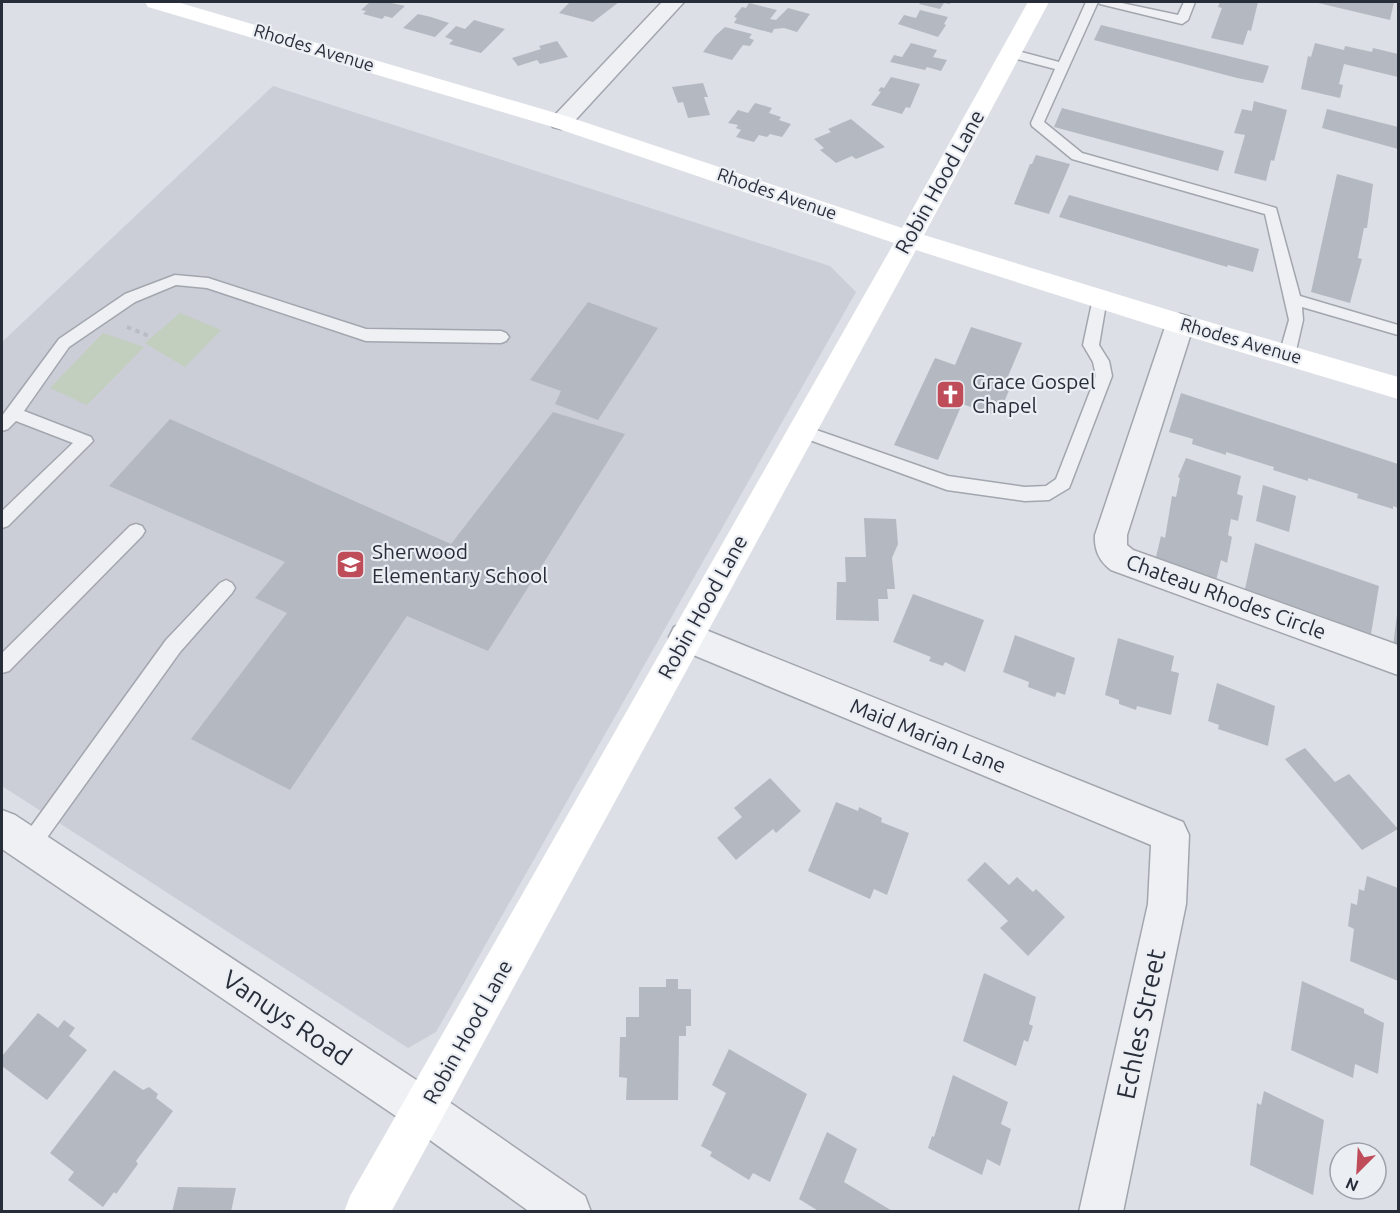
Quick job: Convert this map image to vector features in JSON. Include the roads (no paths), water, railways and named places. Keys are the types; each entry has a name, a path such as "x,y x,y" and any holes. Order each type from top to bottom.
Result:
{"main road":[{"name":"Rhodes Avenue","path":"156,2 561,122 909,239 1180,324 1398,388"},
{"name":"Robin Hood Lane","path":"366,1212 1039,2"}],"street":[{"path":"561,122 673,2"},
{"name":"Chateau Rhodes Circle","path":"1180,324 1111,535 1110,546 1113,554 1122,560 1398,660"},
{"name":"Maid Marian Lane","path":"686,637 1170,834"},
{"name":"Echles Street","path":"1101,1212 1167,904 1170,834"},
{"name":"Vanuys Road","path":"15,837 424,1110 569,1212"}],"lane":[{"path":"1092,2 1037,123 1077,156 1271,211 1296,320 1287,355"},
{"path":"1104,2 1182,20 1189,2"},
{"path":"1010,53 1063,67"},
{"path":"2,521 85,441 8,420 64,343 130,298 175,280 208,283 366,335 501,337"},
{"path":"802,430 947,483 1025,494 1049,493 1063,483 1104,376 1101,361 1091,345 1100,298"},
{"path":"1293,299 1398,330"},
{"path":"2,665 136,531"},
{"path":"15,837 173,646 226,588"}],"place":[{"name":"Grace Gospel Chapel","path":"951,394"},
{"name":"Sherwood Elementary School","path":"351,564"}]}
